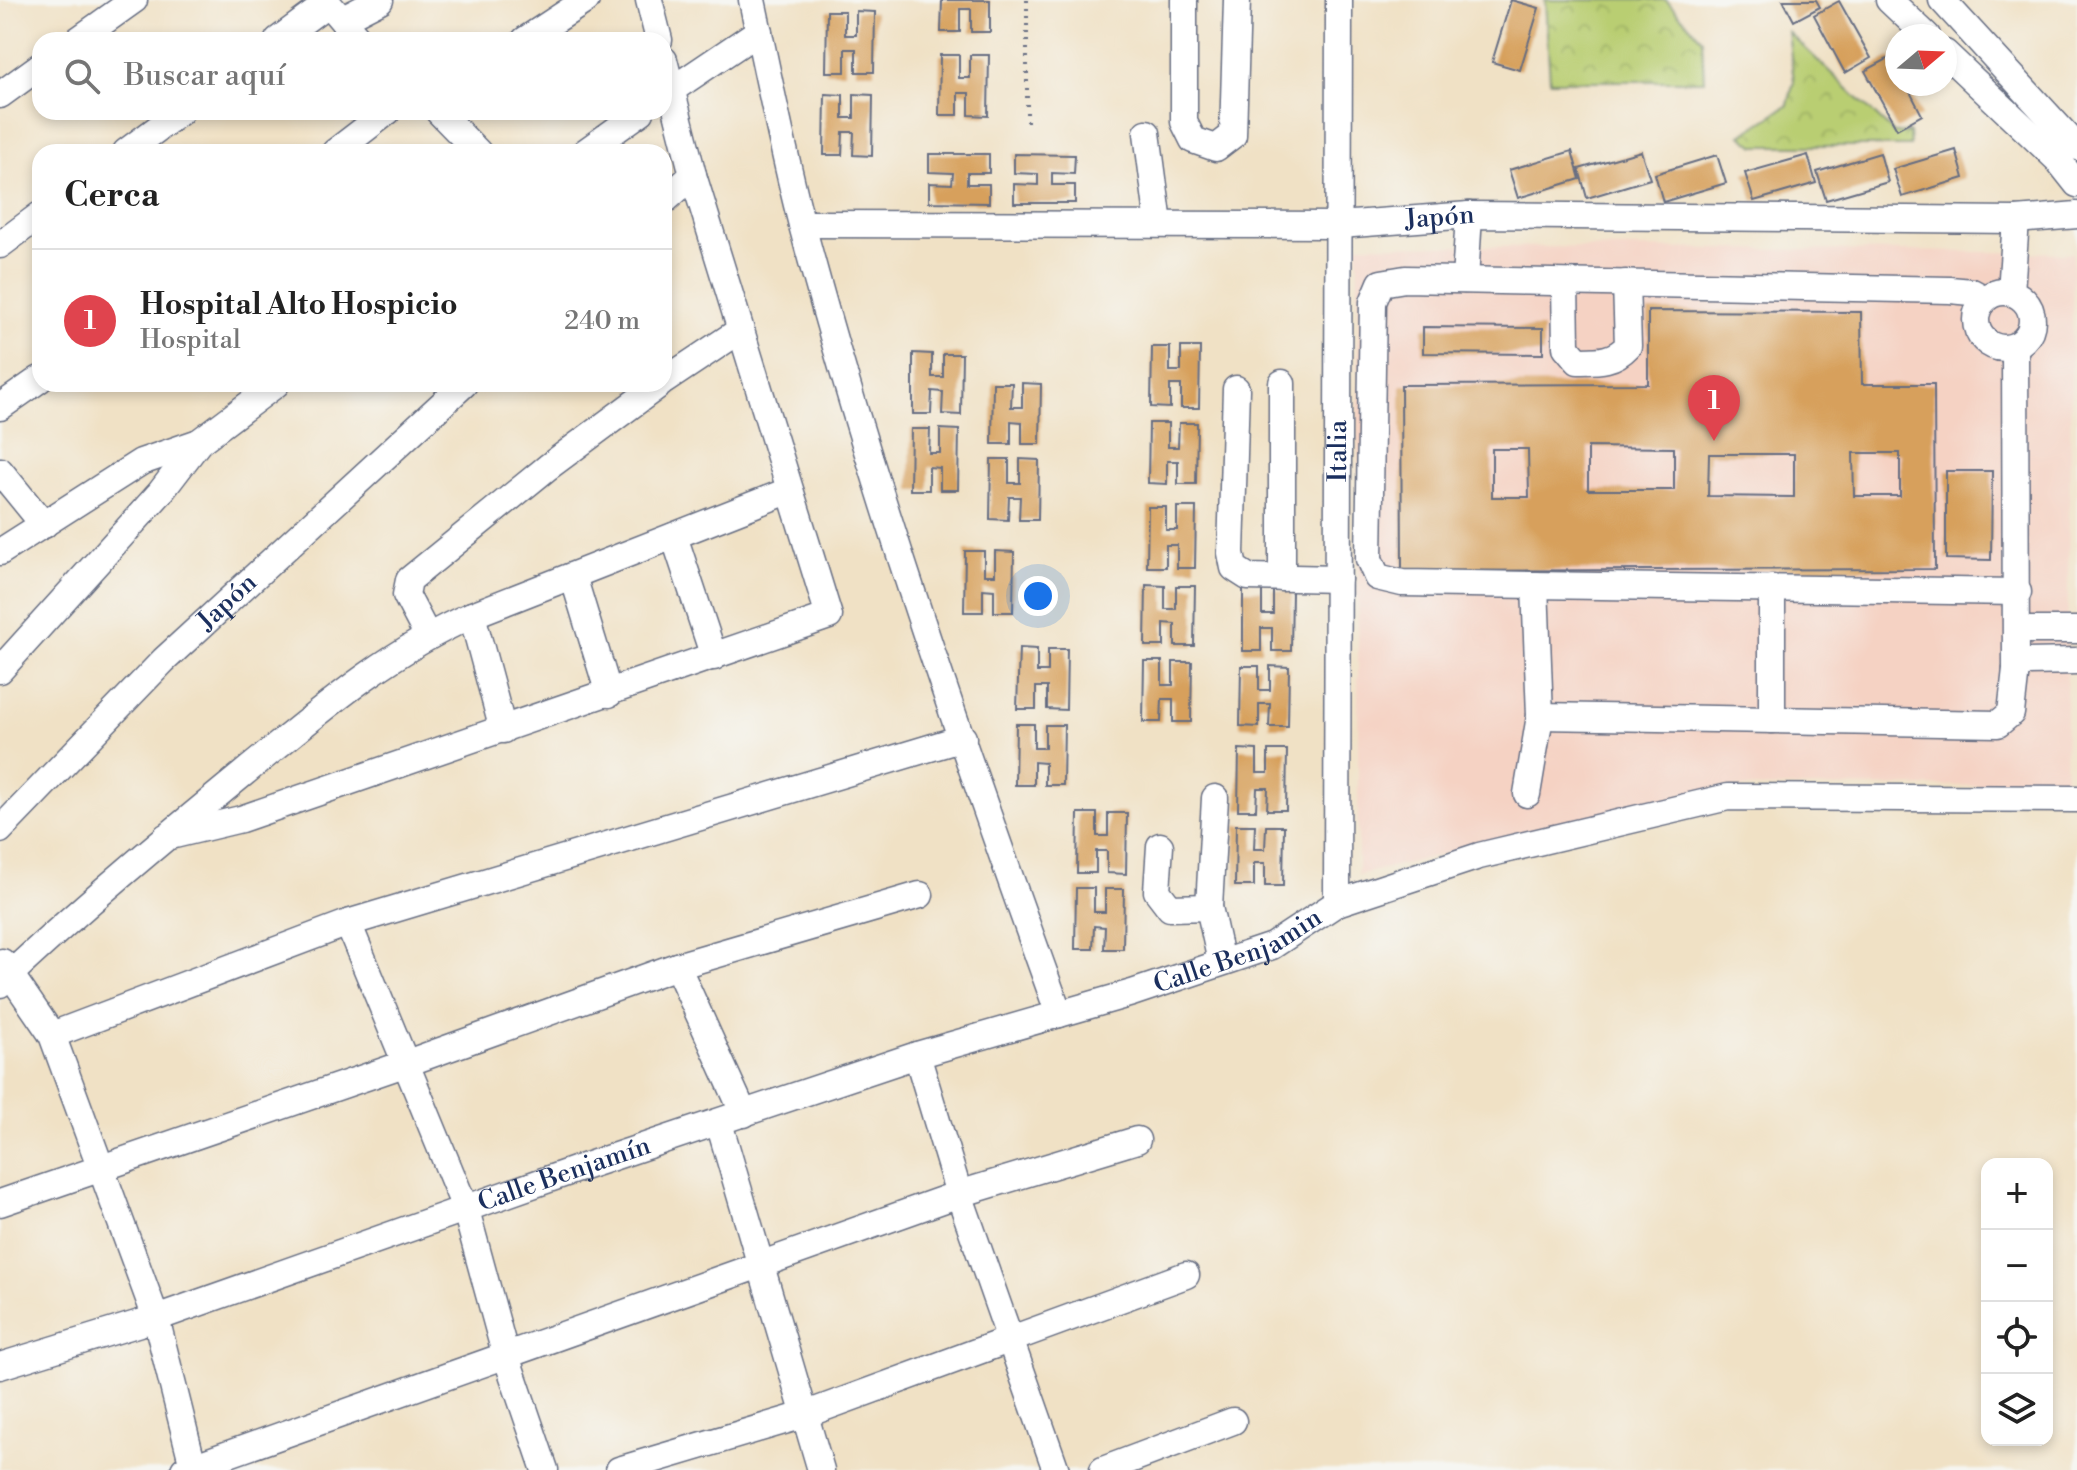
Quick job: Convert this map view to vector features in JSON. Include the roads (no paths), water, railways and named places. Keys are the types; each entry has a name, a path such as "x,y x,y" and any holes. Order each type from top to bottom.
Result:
{"street":[{"path":"89,32 134,0"},
{"path":"291,32 332,7 380,0"},
{"path":"537,32 586,0"},
{"path":"649,0 657,32"},
{"path":"752,0 802,224 904,562 1059,1014"},
{"path":"1184,0 1184,122 1193,140 1216,148 1233,135 1237,0"},
{"name":"Italia","path":"1337,903 1339,0"},
{"path":"1889,0 1914,24"},
{"path":"1944,1 2077,147"},
{"path":"332,7 352,32"},
{"path":"672,89 759,31"},
{"path":"1957,64 2058,160 2077,184"},
{"path":"0,95 32,72"},
{"path":"166,837 241,819 829,616 831,611 788,491 672,105"},
{"path":"137,144 169,120"},
{"path":"345,144 377,120"},
{"path":"447,120 470,144"},
{"path":"596,144 630,120"},
{"path":"1147,133 1159,224"},
{"path":"672,194 693,175"},
{"path":"1465,280 1469,215"},
{"name":"Japón","path":"802,224 1340,225 1469,215 2016,220 2077,215"},
{"path":"2011,292 2016,220"},
{"path":"0,245 32,221"},
{"path":"1985,299 1972,292 1950,290 1465,280 1381,283 1373,302 1369,559 1377,577 1402,583 2018,592"},
{"path":"1565,283 1566,347 1578,361 1602,361 1619,356 1628,346 1626,283"},
{"path":"2002,291 2011,292 2026,301 2033,317 2029,335 2015,346 1996,347 1980,335 1976,316 1985,299 2002,291"},
{"path":"672,376 739,331"},
{"path":"1540,716 1998,724 2011,713 2018,630 2015,346"},
{"path":"1282,383 1282,578"},
{"path":"0,407 32,385"},
{"path":"1236,389 1231,553 1234,568 1248,577 1338,579"},
{"path":"0,670 160,493 199,442 265,392"},
{"name":"Japón","path":"0,830 164,660 455,392"},
{"path":"427,635 406,595 409,580 548,467 650,392"},
{"path":"0,552 141,462 199,442"},
{"path":"0,471 44,525"},
{"path":"788,491 427,635 370,670 4,972 52,1035 156,1318 190,1469 505,1353 959,1194 1137,1140"},
{"path":"674,536 714,657"},
{"path":"573,576 609,694"},
{"path":"1527,794 1540,716 1535,585"},
{"path":"1772,588 1772,720"},
{"path":"472,615 503,730"},
{"path":"2018,630 2077,630"},
{"path":"2016,669 2027,662 2077,661"},
{"path":"52,1035 348,923 963,738"},
{"name":"Calle Benjamin","path":"1132,993 1272,946 1337,903 1479,856 1728,797 2077,799"},
{"path":"1215,798 1209,907 1221,962"},
{"path":"1160,846 1157,891 1170,908 1209,907"},
{"path":"0,1203 677,966 920,895"},
{"path":"348,923 466,1210 505,1353 545,1470"},
{"path":"677,966 732,1118 761,1263 821,1470"},
{"name":"Calle Benjamín","path":"0,1366 156,1318 917,1055 1132,993"},
{"path":"917,1055 959,1194 1056,1470"},
{"path":"619,1470 804,1415 1013,1341 1186,1275"},
{"path":"1103,1470 1233,1421"}],"place":[{"name":"Hospital Alto Hospicio","path":"1714,441"}]}
